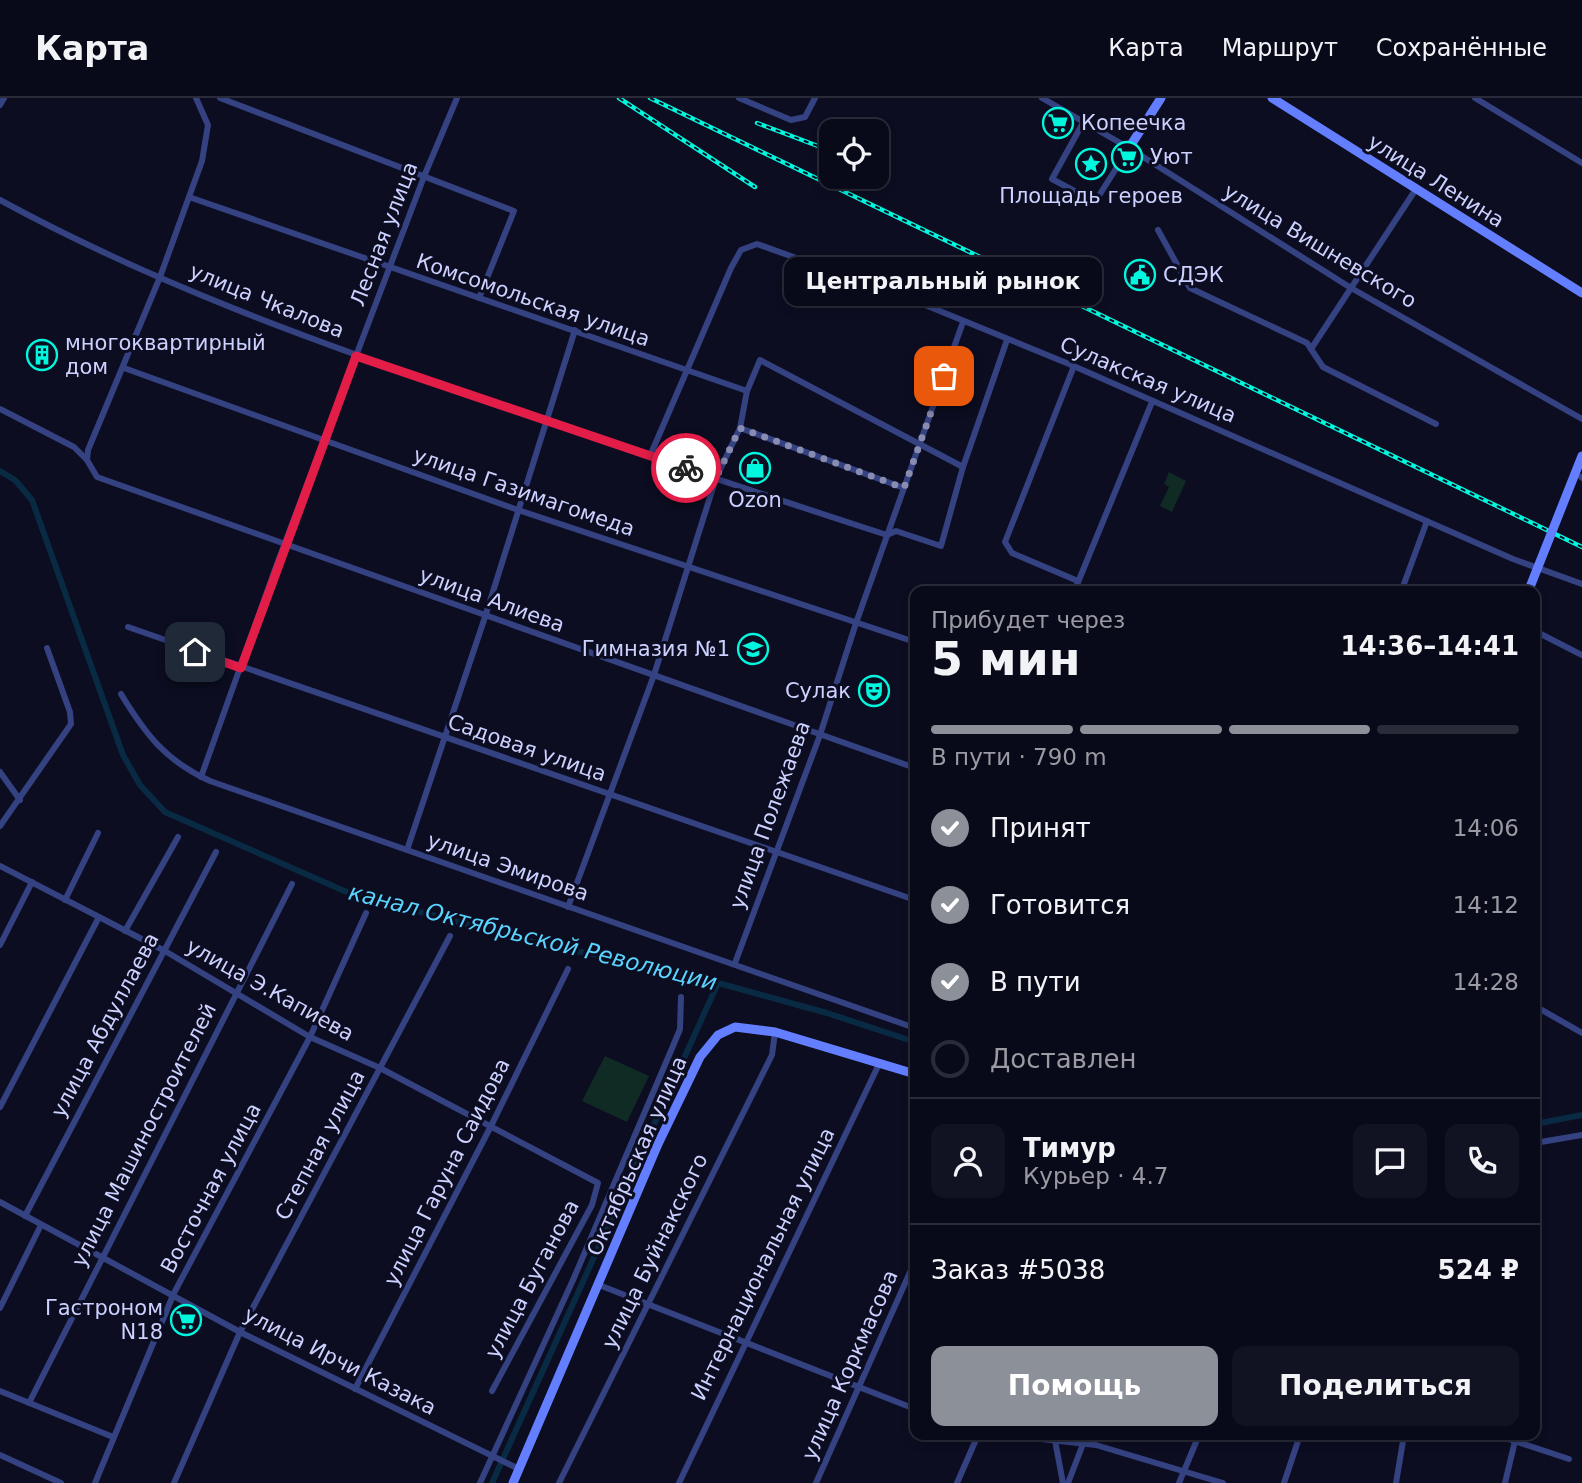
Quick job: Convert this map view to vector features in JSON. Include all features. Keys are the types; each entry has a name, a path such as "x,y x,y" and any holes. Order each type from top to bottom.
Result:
{"street":[{"path":"0,105 4,98"},
{"path":"0,410 75,447 87,460 160,277 202,161 207,134 203,107 196,98"},
{"path":"220,98 425,174 514,211 479,298"},
{"name":"Лесная улица","path":"201,777 285,543 425,174 457,98"},
{"path":"739,98 791,120 805,117 815,98"},
{"name":"улица Вишневского","path":"1042,98 1129,148 1352,288 1582,419"},
{"path":"1084,121 1052,179 1095,202 1161,98"},
{"name":"улица Ленина","path":"1272,98 1582,293"},
{"path":"1475,98 1582,163"},
{"path":"1311,349 1416,189"},
{"name":"Комсомольская улица","path":"189,197 575,330 684,372 747,391"},
{"name":"улица Чкалова","path":"0,200 79,243 356,356 887,535 896,531 941,546 963,467"},
{"path":"1158,230 1190,288 1307,343 1323,367 1436,424"},
{"name":"Сулакская улица","path":"684,372 741,250 757,244 908,299 1074,366 1527,564 1582,584"},
{"name":"улица Полежаева","path":"735,963 774,852 820,735 856,623 963,322"},
{"path":"407,850 485,617 575,330"},
{"path":"568,907 654,675 716,478 740,428 747,391 760,360 963,467 1006,340"},
{"path":"1074,366 1005,542 1007,549 1079,581"},
{"name":"улица Газимагомеда","path":"124,368 518,510 910,640"},
{"path":"650,456 684,372"},
{"path":"1077,586 1152,402"},
{"path":"740,428 904,488"},
{"path":"1530,586 1582,456"},
{"name":"улица Алиева","path":"87,460 97,477 910,766"},
{"path":"1403,586 1427,521"},
{"name":"Садовая улица","path":"128,627 910,898"},
{"path":"1540,634 1582,655"},
{"path":"0,826 71,724 71,712 47,648"},
{"name":"улица Эмирова","path":"121,694 155,746 201,777 910,1026"},
{"path":"0,772 20,800"},
{"path":"65,900 98,833"},
{"path":"125,930 178,837"},
{"name":"улица Абдуллаева","path":"25,1216 34,1193 216,852"},
{"name":"улица Э.Капиева","path":"0,866 165,951 310,1037 380,1068 598,1183"},
{"path":"0,945 32,882"},
{"name":"улица Машиностроителей","path":"29,1403 100,1258 292,884"},
{"name":"Восточная улица","path":"95,1483 174,1295 310,1037 366,913"},
{"path":"0,1107 99,917"},
{"name":"Степная улица","path":"174,1483 240,1332 450,936"},
{"name":"улица Гаруна Саидова","path":"355,1389 491,1126 568,969"},
{"path":"480,1483 573,1280 673,1046 680,1029 681,997"},
{"path":"1540,1009 1582,1033"},
{"name":"Октябрьская улица","path":"513,1483 659,1144 700,1057 718,1035 735,1027 775,1032 880,1061 910,1072"},
{"name":"улица Буйнакского","path":"559,1483 772,1055 775,1032"},
{"name":"Интернациональная улица","path":"679,1483 880,1061"},
{"path":"1540,1142 1582,1135"},
{"name":"улица Буганова","path":"492,1391 592,1205 598,1183"},
{"name":"улица Ирчи Казака","path":"0,1202 240,1332 519,1469"},
{"path":"0,1308 41,1225"},
{"name":"улица Коркмасова","path":"816,1483 910,1272"},
{"path":"599,1285 910,1407"},
{"path":"0,1391 113,1437"},
{"path":"957,1483 976,1440"},
{"path":"1055,1440 1063,1483"},
{"path":"1064,1440 1096,1446 1223,1483"},
{"path":"1096,1446 1098,1440"},
{"path":"1179,1483 1197,1440"},
{"path":"1284,1483 1298,1440"},
{"path":"1396,1483 1403,1440"},
{"path":"1512,1440 1569,1459"},
{"path":"1504,1483 1515,1441"},
{"path":"1068,1483 1083,1444"},
{"path":"0,1455 61,1483"}],"green space":[{"path":"1169,472 1186,481 1172,512 1160,506 1169,487 1164,484"},
{"path":"605,1056 649,1076 627,1122 582,1101"}],"waterway":[{"name":"канал Октябрьской Революции","path":"0,471 15,480 32,500 123,755 140,785 165,812 349,893 556,948 616,958 718,983 827,1013 910,1040"},
{"path":"492,1483 718,983"},
{"name":"канал Октябрьской Революции","path":"1540,1123 1582,1115"}],"railway":[{"path":"619,98 755,187"},
{"path":"650,98 1582,547"},
{"path":"757,123 819,146"}],"way so far":[{"path":"686,468 716,478 740,428 904,488 944,376"}],"place":[{"name":"Копеечка","path":"1058,123"},
{"name":"Уют","path":"1127,157"},
{"name":"Площадь героев","path":"1091,164"},
{"name":"СДЭК","path":"1140,275"},
{"name":"многоквартирный дом","path":"42,355"},
{"name":"Центральный рынок","path":"944,376"},
{"name":"Ozon","path":"755,468"},
{"name":"Гимназия №1","path":"753,649"},
{"name":"Сулак","path":"874,691"},
{"name":"Гастроном N18","path":"186,1320"}],"route":[{"path":"195,652 241,668 356,356 686,468"}]}
